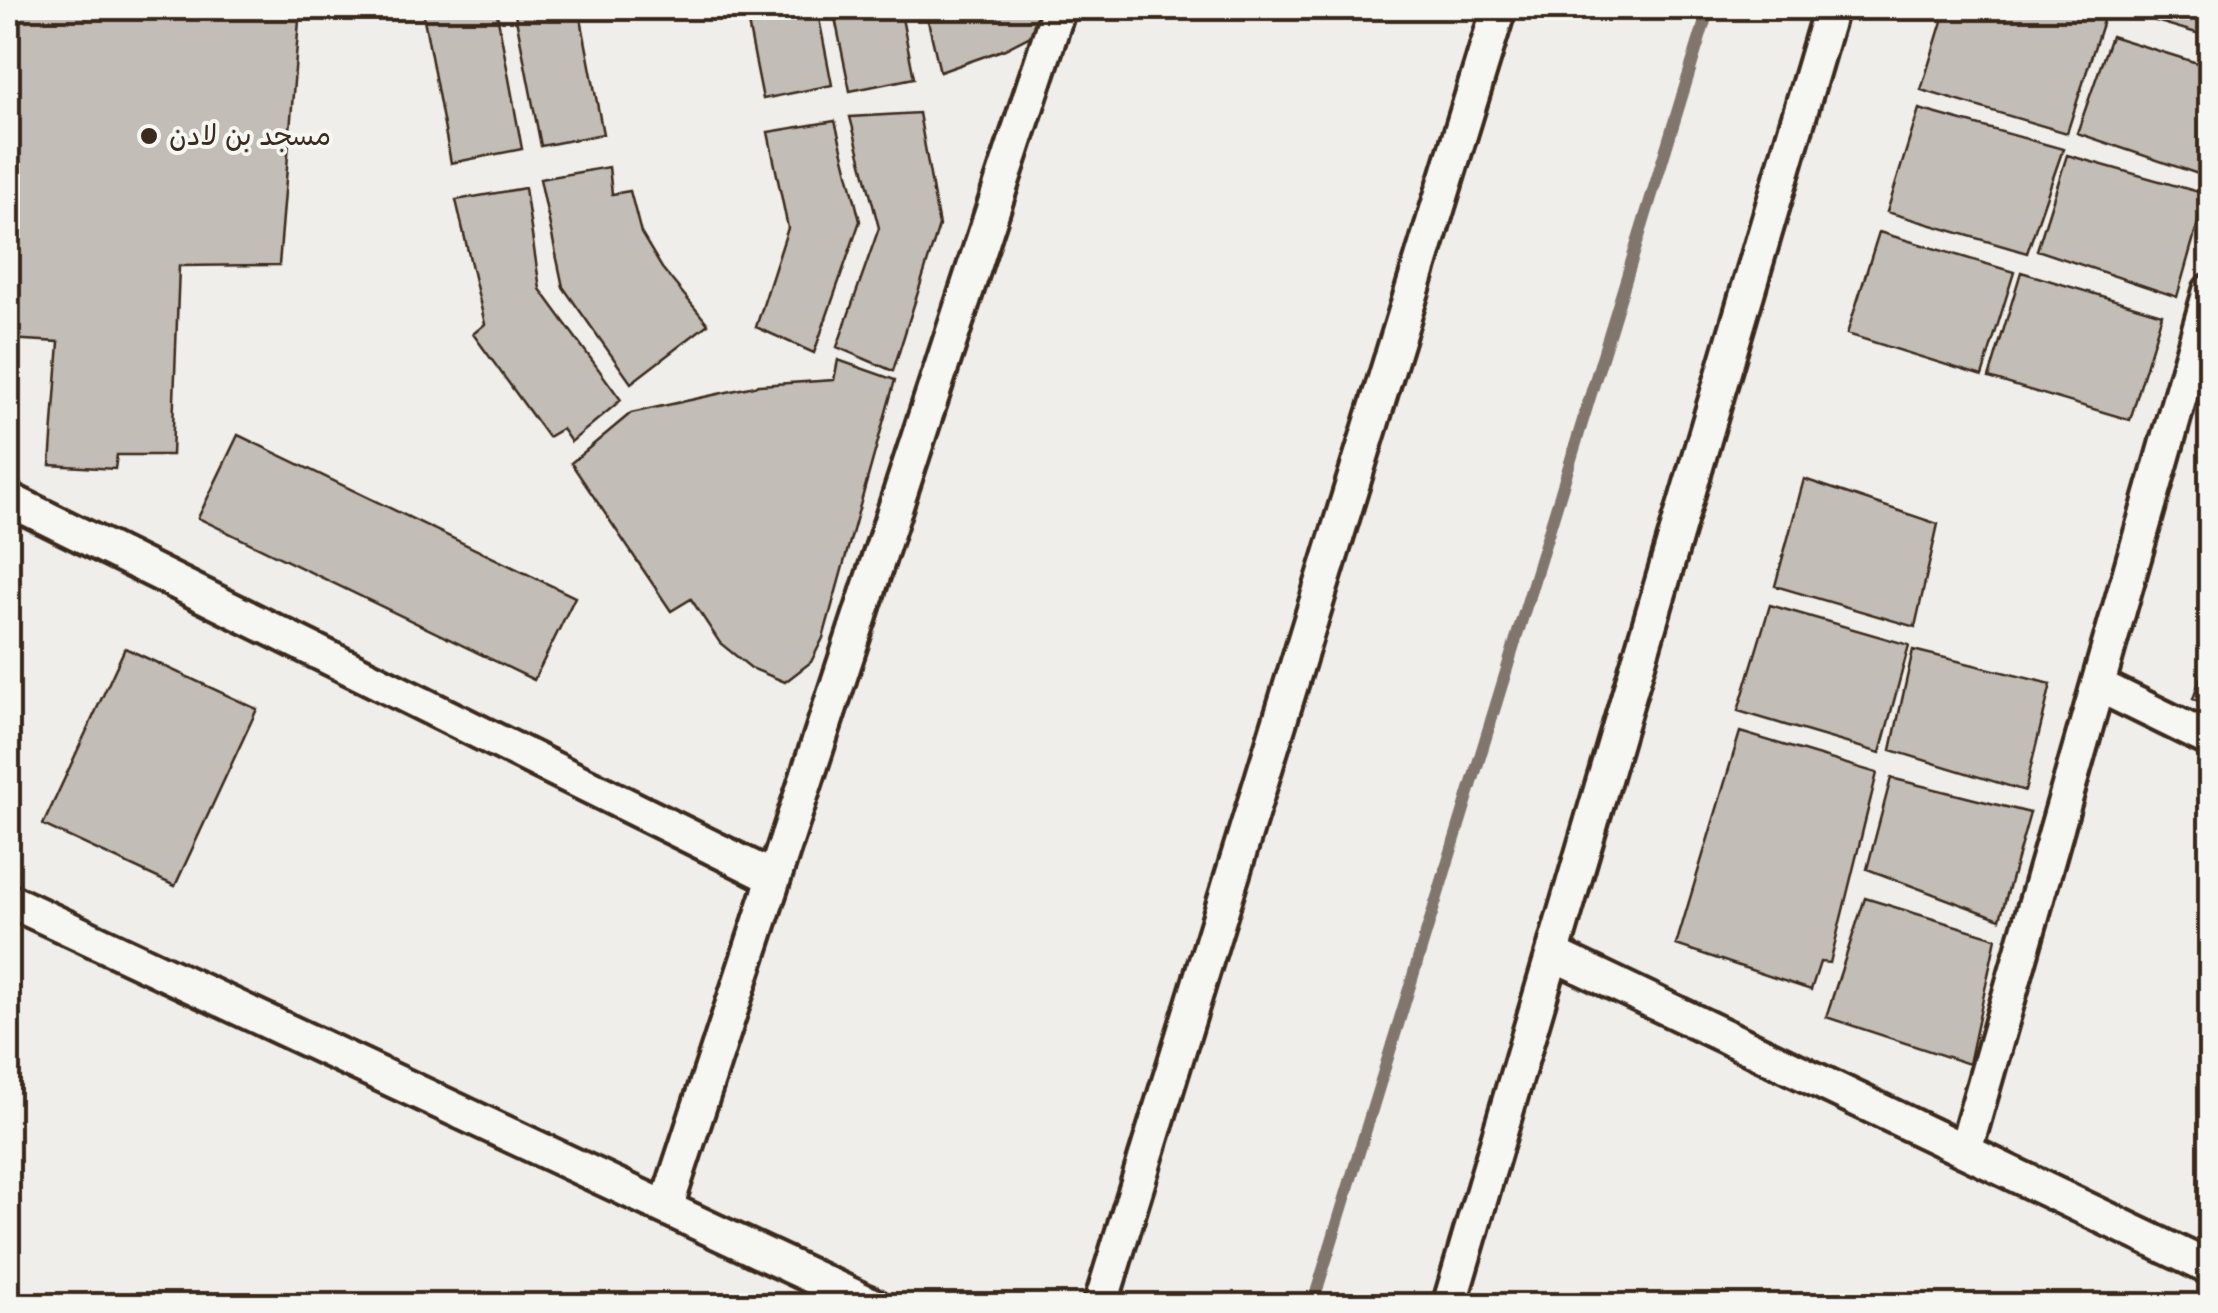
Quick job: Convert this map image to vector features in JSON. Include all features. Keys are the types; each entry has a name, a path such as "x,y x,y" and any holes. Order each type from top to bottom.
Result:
{"street":[{"path":"666,1208 1058,8"},
{"path":"1100,1306 1500,8"},
{"path":"1450,1306 1831,8"},
{"path":"1965,1151 2210,291"},
{"path":"8,499 774,878"},
{"path":"2098,685 2210,740"},
{"path":"8,900 875,1306"},
{"path":"1552,954 2210,1268"}],"building":[{"name":"مسجد بن لادن","path":"8,8 300,8 279,265 179,266 172,455 117,455 115,469 50,465 59,342 8,339"},
{"path":"422,8 496,8 522,149 451,163"},
{"path":"514,8 579,8 603,134 541,146"},
{"path":"745,8 817,8 832,85 763,99"},
{"path":"833,8 900,8 914,78 850,91"},
{"path":"925,8 1065,8 1046,28 1005,49 940,72"},
{"path":"1946,8 2107,8 2067,133 1921,90"},
{"path":"2210,8 2210,37 2122,11"},
{"path":"2111,36 2210,67 2210,178 2077,133"},
{"path":"1919,109 2063,149 2027,253 1887,212"},
{"path":"919,113 939,226 893,371 837,347 879,228 850,117"},
{"path":"835,121 860,221 814,353 756,327 788,228 768,132"},
{"path":"2067,155 2206,194 2177,297 2037,250"},
{"path":"609,167 612,194 630,191 641,233 662,268 708,324 631,383 563,287 540,179"},
{"path":"525,188 540,289 621,400 571,442 562,429 548,437 473,334 485,324 456,200"},
{"path":"1879,232 2014,272 1982,376 1847,334"},
{"path":"2021,272 2162,314 2130,420 1989,378"},
{"path":"838,360 895,380 823,638 811,662 785,682 751,668 720,643 691,599 671,611 571,463 631,413 759,385 834,380"},
{"path":"238,435 575,597 534,680 198,518"},
{"path":"1804,479 1938,524 1915,627 1775,586"},
{"path":"1770,605 1909,645 1880,753 1738,711"},
{"path":"125,648 257,709 175,886 43,825"},
{"path":"1913,650 2051,684 2025,791 1891,750"},
{"path":"2210,652 2210,705 2193,699"},
{"path":"1740,732 1877,773 1830,963 1820,962 1811,990 1676,945"},
{"path":"1891,778 2030,813 2000,919 1867,869"},
{"path":"1865,898 1996,938 1969,1064 1826,1017"}],"waterway":[{"path":"1312,1306 1709,8"}],"place":[{"name":"مسجد بن لادن","path":"149,136"}]}
